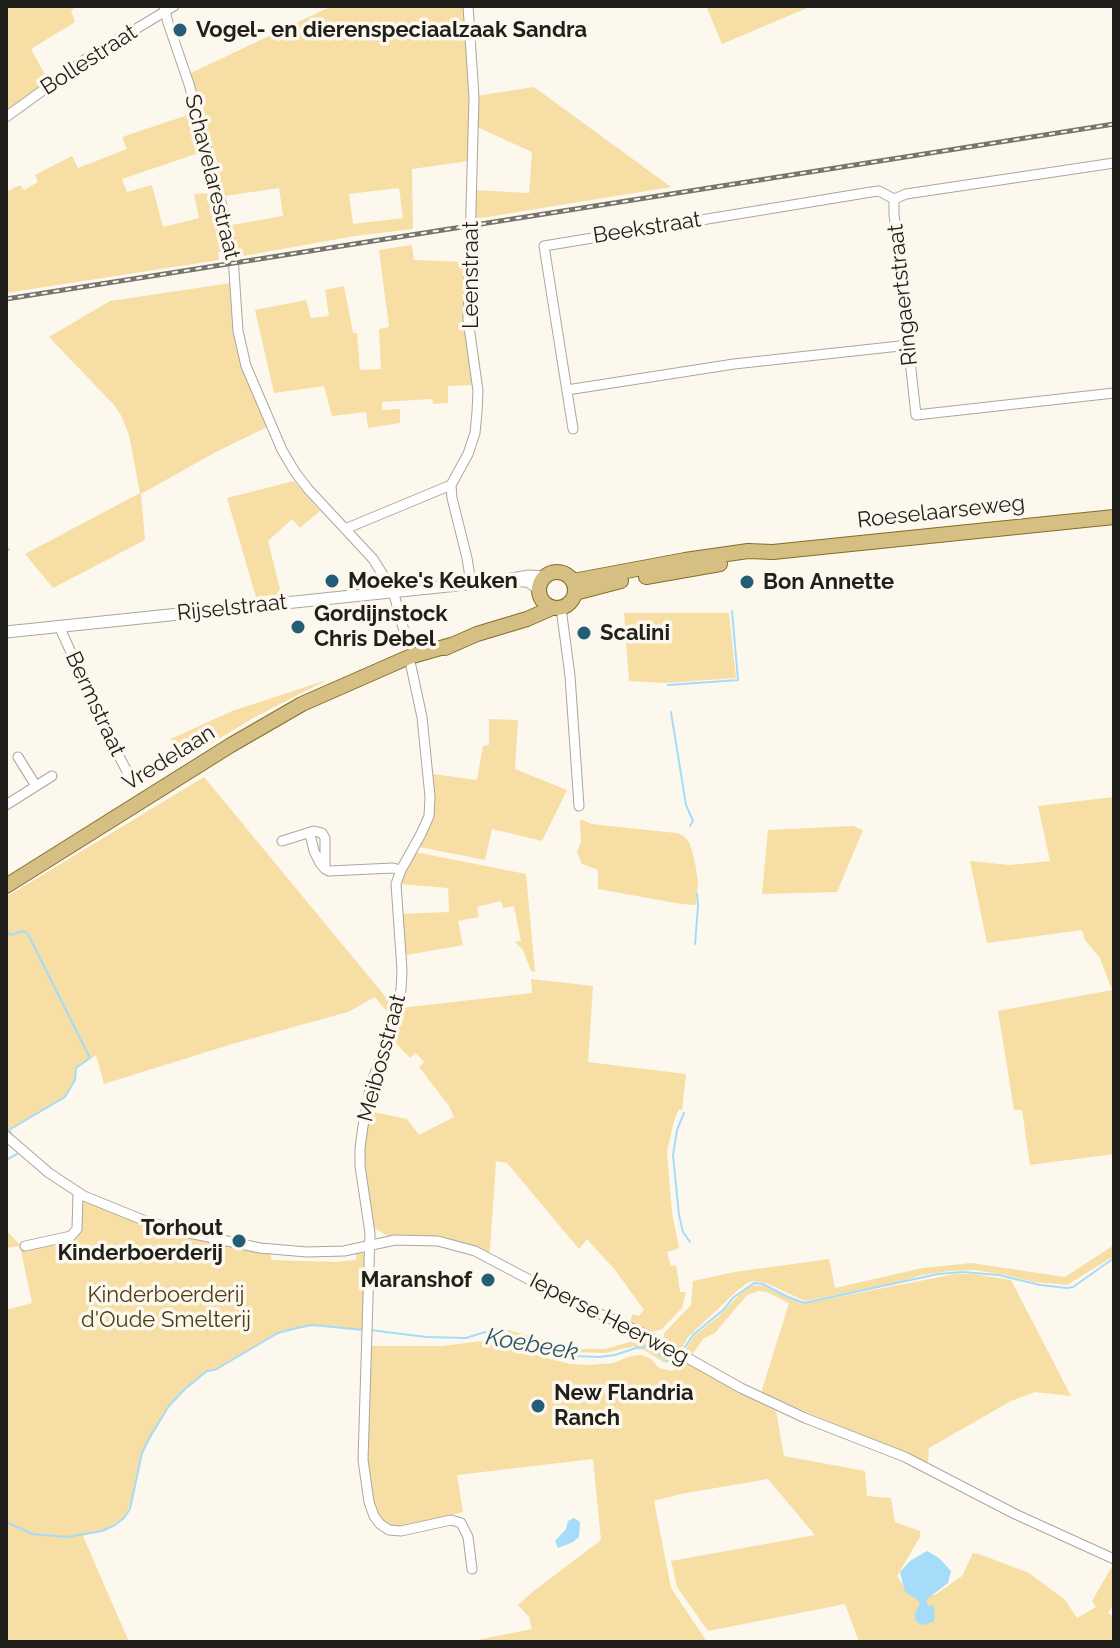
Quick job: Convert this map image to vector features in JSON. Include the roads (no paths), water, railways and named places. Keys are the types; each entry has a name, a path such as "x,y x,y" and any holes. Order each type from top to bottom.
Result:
{"main road":[{"name":"Roeselaarseweg","path":"574,587 748,559 773,552 1114,517"},
{"path":"550,573 563,573 574,587 571,603 557,608 543,602 541,587 550,573"},
{"name":"Vredelaan","path":"520,619 541,587"},
{"name":"Vredelaan","path":"6,886 302,704 409,654 451,645 557,608"}],"street":[{"name":"Leenstraat","path":"451,485 468,454 475,433 478,391 468,319 474,97 468,6"},
{"name":"Bollestraat","path":"6,117 86,59 168,8"},
{"name":"Schavelarestraat","path":"168,8 224,213 233,256 238,331 246,366 289,461 308,489 373,559 394,592"},
{"name":"Ringaertstraat","path":"1114,163 906,194 894,199 916,415 1114,393"},
{"name":"Beekstraat","path":"573,429 544,246 871,192 879,191 894,199"},
{"path":"567,390 734,364 909,345"},
{"path":"345,529 451,485 471,583"},
{"name":"Rijselstraat","path":"6,632 529,576 541,587"},
{"name":"Meibosstraat","path":"394,592 422,717 430,797 429,816 396,884 401,990 388,1039 371,1084 360,1148 370,1233 363,1460 369,1502 380,1524 389,1530 401,1531 451,1520 461,1523 468,1537 472,1569"},
{"path":"557,608 570,676 579,806"},
{"name":"Bermstraat","path":"59,626 132,781"},
{"path":"18,757 36,786"},
{"path":"6,805 52,776"},
{"path":"282,841 314,831 322,833 325,838 325,869 329,871 401,870"},
{"name":"Ieperse Heerweg","path":"6,1136 32,1160 78,1193 143,1220 185,1232 284,1251 344,1251 395,1240 418,1239 475,1251 562,1297 645,1334 741,1388 805,1418 905,1457 1015,1514 1114,1559"},
{"path":"25,1246 71,1236 77,1229 78,1193"}],"water":[{"path":"574,1518 580,1522 579,1537 558,1548 555,1541 566,1529 568,1521"},
{"path":"927,1551 951,1571 948,1583 927,1599 927,1605 934,1606 933,1622 922,1625 915,1619 920,1605 918,1600 905,1592 900,1572 910,1561"}],"waterway":[{"path":"6,547 9,550"},
{"path":"668,685 738,680 732,611"},
{"path":"671,712 686,805 693,821 690,826"},
{"path":"695,944 697,894"},
{"path":"6,929 10,935 23,931 29,936 90,1058 76,1068 75,1080 65,1097 9,1130 13,1137"},
{"path":"684,1113 677,1130 673,1155 679,1215 683,1232 690,1242"},
{"path":"6,1160 17,1154"},
{"name":"Koebeek","path":"683,1350 693,1335 754,1283 763,1284 804,1303 938,1274 963,1272 999,1275 1067,1288 1114,1258"},
{"name":"Koebeek","path":"6,1522 33,1534 67,1537 102,1531 115,1525 130,1509 142,1453 151,1435 169,1406 207,1371 215,1370 278,1333 297,1328 312,1325 364,1330"},
{"name":"Koebeek","path":"370,1330 466,1338 485,1332 575,1356 615,1355 648,1346 668,1361 675,1356"}],"railway":[{"path":"6,299 1114,124"}],"place":[{"name":"Vogel- en dierenspeciaalzaak Sandra","path":"180,30"},
{"name":"Moeke's Keuken","path":"332,581"},
{"name":"Bon Annette","path":"747,582"},
{"name":"Gordijnstock Chris Debel","path":"298,627"},
{"name":"Scalini","path":"584,633"},
{"name":"Torhout Kinderboerderij","path":"239,1241"},
{"name":"Maranshof","path":"488,1280"},
{"name":"New Flandria Ranch","path":"538,1406"}],"park label":[{"name":"Kinderboerderij d'Oude Smelterij","path":"166,1308"}]}
